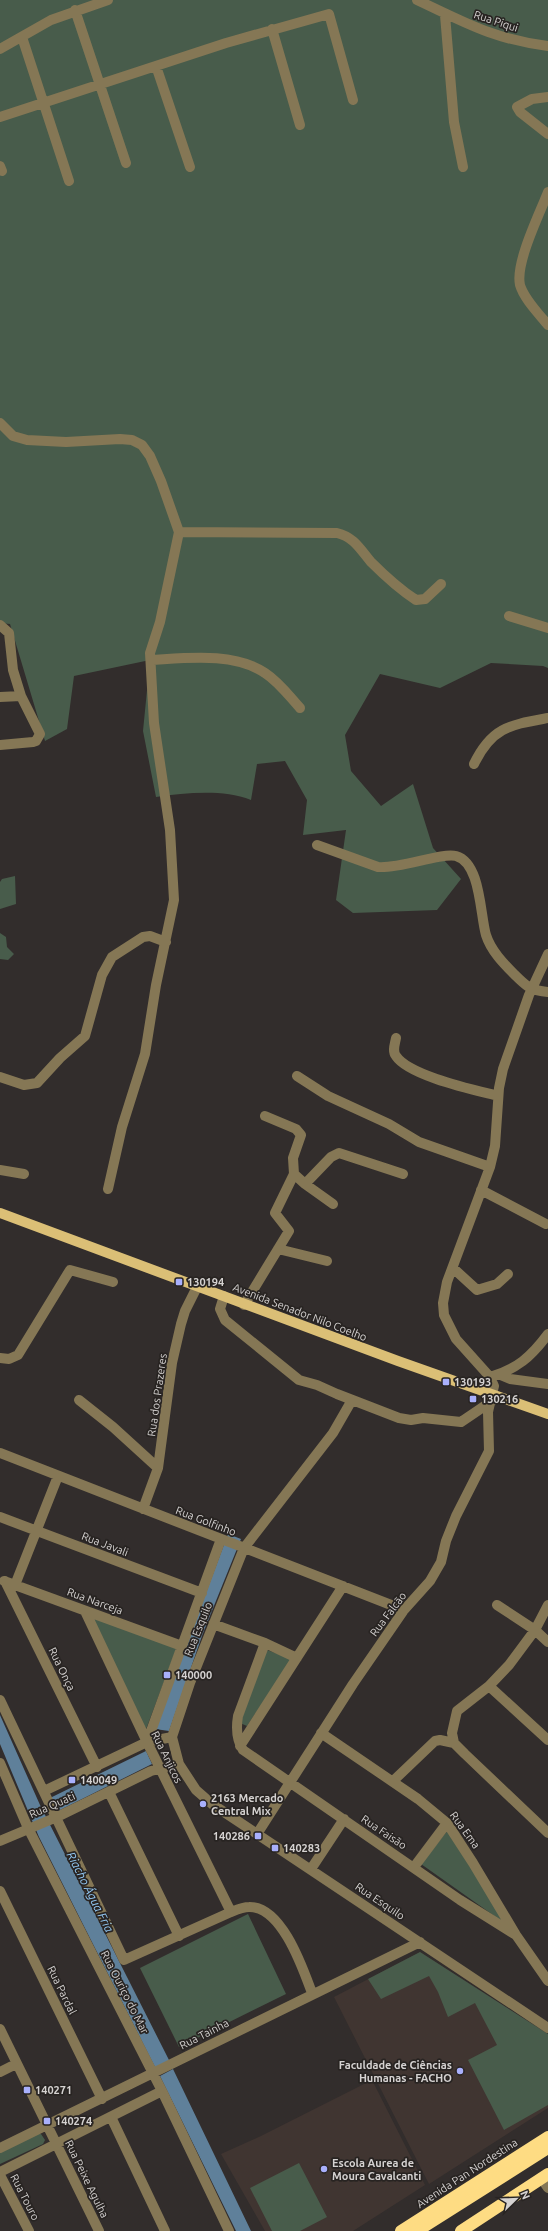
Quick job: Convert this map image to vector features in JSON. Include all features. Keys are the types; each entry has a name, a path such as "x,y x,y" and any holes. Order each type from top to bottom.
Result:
{"highway":[{"name":"Avenida Pan Nordestina","path":"401,2231 548,2137"},
{"name":"Avenida Pan Nordestina","path":"417,2231 548,2148"},
{"path":"461,2231 546,2180"}],"main road":[{"name":"Avenida Senador Nilo Coelho","path":"0,1213 198,1285 244,1305 492,1397 548,1414"}],"street":[{"path":"0,49 52,20 75,10 108,0"},
{"name":"Rua Piqui","path":"418,0 446,15 480,30 506,39 548,46"},
{"path":"75,10 126,163"},
{"path":"0,117 272,29 329,14 353,100"},
{"path":"446,15 454,122 462,167"},
{"path":"272,29 300,125"},
{"path":"22,37 69,180"},
{"path":"156,66 190,167"},
{"path":"548,97 518,105 518,110 548,134"},
{"path":"548,192 523,256 520,276 523,291 548,325"},
{"path":"0,423 13,436 27,440 66,442 120,439 132,440 142,445 150,456 161,481 179,532 160,622 151,645 154,723 170,830 174,900 156,985 144,1054 122,1128 108,1189"},
{"path":"179,532 337,533 346,535 355,541 385,575 416,600 425,599 441,584"},
{"path":"509,616 548,628"},
{"path":"0,625 9,633 12,670 21,696 38,727 40,734 39,738 33,742 0,746"},
{"path":"151,660 218,660 248,665 264,672 277,682 300,708"},
{"path":"0,698 21,696"},
{"path":"474,764 481,749 494,734 509,727 548,718"},
{"path":"317,845 378,867 389,868 445,856 456,856 465,861 473,873 483,910 487,936 501,962 531,990 548,992"},
{"path":"0,1077 24,1086 37,1083 60,1058 85,1036 102,975 112,957 143,938 150,936 166,942"},
{"path":"548,954 531,990 510,1045 503,1069 498,1096 495,1146 490,1167 444,1291 444,1315 462,1347 494,1376 548,1384"},
{"path":"396,1038 394,1047 396,1056 419,1072 430,1077 498,1096"},
{"path":"297,1076 328,1096 389,1124 419,1142 490,1167"},
{"path":"244,1305 288,1231 275,1213 294,1174 292,1162 300,1138 300,1132 265,1116"},
{"path":"305,1184 331,1157 339,1153 403,1174"},
{"path":"0,1170 24,1174"},
{"path":"294,1174 305,1184 333,1204"},
{"path":"481,1190 546,1224"},
{"path":"278,1249 327,1261"},
{"path":"453,1268 477,1290 497,1284 508,1274"},
{"path":"0,1358 9,1358 18,1355 69,1270 74,1270 113,1282"},
{"name":"Rua dos Prazeres","path":"144,1509 158,1468 172,1363 185,1311 198,1285"},
{"path":"224,1296 220,1309 225,1320 299,1380 317,1385 399,1418 412,1420 430,1418 458,1422 463,1421 492,1397 494,1376"},
{"path":"494,1376 509,1371 520,1364 548,1334"},
{"name":"Rua Falcão","path":"257,1834 288,1783 404,1610 430,1580 442,1562 446,1541 456,1516 489,1451 488,1420 492,1397"},
{"path":"79,1400 113,1427 158,1468"},
{"name":"Rua Esquilo","path":"352,1400 333,1433 243,1548 190,1683 172,1737 179,1764 196,1790 212,1804 548,2028"},
{"name":"Rua Golfinho","path":"0,1453 404,1610"},
{"path":"7,1582 37,1532 58,1476"},
{"name":"Rua Javali","path":"0,1517 202,1593"},
{"name":"Rua Esquilo","path":"147,1742 222,1540"},
{"name":"Rua Narceja","path":"7,1582 182,1646"},
{"name":"Rua Onça","path":"7,1582 97,1767"},
{"path":"240,1746 344,1586"},
{"path":"497,1605 535,1630 548,1642"},
{"path":"454,1743 452,1733 457,1711 489,1686 509,1665 535,1630 548,1605"},
{"name":"Rua Anjicos","path":"86,1611 147,1742 231,1912"},
{"path":"213,1624 265,1643 297,1658"},
{"path":"240,1746 236,1725 238,1716 265,1643"},
{"path":"489,1686 548,1740"},
{"name":"Rua Ouriço do Mar","path":"0,1700 124,1960 179,1936"},
{"name":"Rua Ema","path":"321,1733 393,1781 435,1811 447,1823 474,1862 516,1935 548,1981"},
{"name":"Rua Quati","path":"46,1795 147,1742 172,1737"},
{"path":"393,1781 435,1742 440,1740 454,1743 548,1833"},
{"name":"Rua Faisão","path":"240,1746 246,1753 288,1783 344,1819 460,1900 516,1935"},
{"name":"Rua Ouriço do Mar","path":"0,1763 30,1828 155,2073 162,2092 229,2231"},
{"name":"Rua Quati","path":"0,1841 56,1817 160,1768 179,1764"},
{"path":"109,1792 179,1936 231,1912 248,1906 260,1910 270,1917 285,1932 295,1950 312,1993"},
{"path":"311,1869 344,1819"},
{"path":"414,1867 447,1823"},
{"name":"Rua Pardal","path":"0,1891 102,2099"},
{"name":"Rua Tainha","path":"0,2148 155,2073 312,1993 420,1942"},
{"name":"Rua Peixe Agulha","path":"0,2029 99,2231"},
{"path":"0,2072 16,2064"},
{"path":"0,2173 56,2143 162,2092"},
{"path":"111,2117 165,2231"},
{"name":"Rua Touro","path":"0,2173 29,2231"}],"shaded area":[{"name":"Faculdade de Ciências Humanas - FACHO","path":"420,1952 548,2034 548,2108 429,2184 334,1997"},
{"name":"Escola Aurea de Moura Cavalcanti","path":"372,2080 425,2185 353,2231 265,2231 221,2154 261,2136"}],"green space":[{"path":"0,0 548,0 548,668 543,666 491,663 440,688 380,674 345,735 351,771 381,806 413,784 433,848 461,879 437,910 353,913 336,900 346,830 303,835 307,800 285,761 257,764 251,800 228,794 216,793 192,793 156,797 143,731 150,660 74,676 67,729 45,741 10,624 0,623"},
{"path":"15,876 16,904 0,909 0,882 2,879"},
{"path":"0,933 6,937 7,947 14,954 8,960 0,959"},
{"path":"90,1617 177,1647 145,1732"},
{"path":"267,1650 292,1659 247,1726 240,1723"},
{"path":"448,1830 510,1927 421,1864"},
{"path":"248,1914 286,1994 179,2047 140,1968"},
{"path":"420,1952 548,2034 548,2105 504,2130 468,2060 497,2045 475,2003 448,2017 438,1992 429,1976 381,1999 368,1979"},
{"path":"37,2134 41,2134 45,2140 43,2144 0,2164 0,2151"},
{"path":"299,2163 327,2217 300,2231 272,2231 250,2188"}],"water":[{"path":"228,1534 241,1539 203,1633 169,1731 155,1729"},
{"path":"0,1715 40,1805 170,2062 156,2069 39,1837 0,1744"},
{"path":"146,1751 152,1764 56,1812 50,1798"},
{"path":"173,2069 251,2231 236,2231 160,2076"}],"place":[{"name":"130194","path":"179,1282"},
{"name":"130193","path":"446,1382"},
{"name":"130216","path":"473,1399"},
{"name":"140000","path":"167,1675"},
{"name":"140049","path":"72,1780"},
{"name":"2163 Mercado Central Mix","path":"203,1804"},
{"name":"140286","path":"258,1836"},
{"name":"140283","path":"275,1848"},
{"name":"Faculdade de Ciências Humanas - FACHO","path":"460,2071"},
{"name":"140271","path":"27,2090"},
{"name":"140274","path":"47,2121"},
{"name":"Escola Aurea de Moura Cavalcanti","path":"324,2169"}],"water label":[{"name":"Riacho Água Fria","path":"90,1892"}]}
